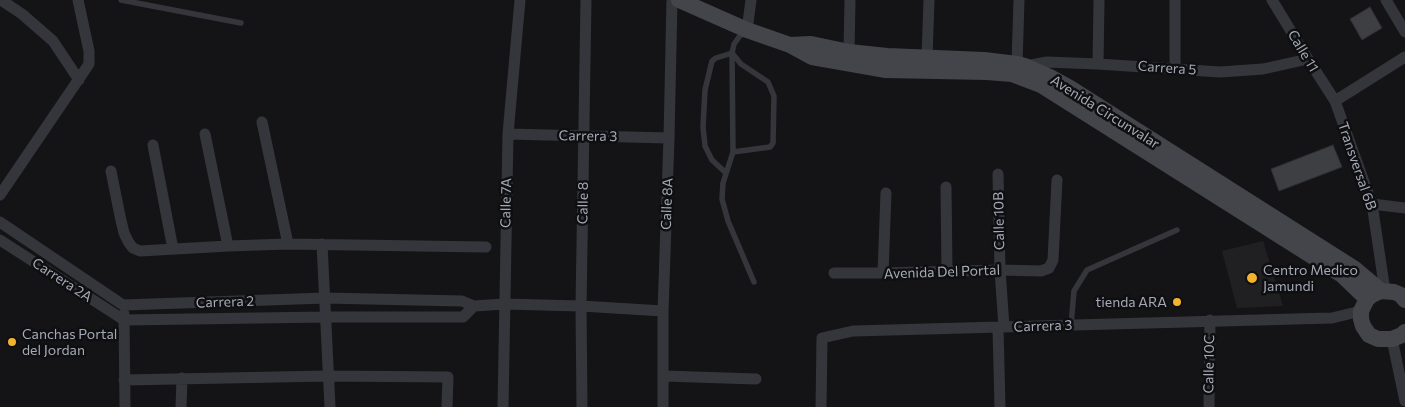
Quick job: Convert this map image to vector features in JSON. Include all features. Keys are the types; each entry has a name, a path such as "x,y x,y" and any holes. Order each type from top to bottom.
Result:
{"main road":[{"name":"Avenida Circunvalar","path":"679,0 747,30 790,45 812,57 886,70 1012,74 1041,85 1342,275 1371,304"},
{"name":"Avenida Circunvalar","path":"790,45 811,44 849,52 887,56 984,60 1021,65 1050,77 1355,269 1371,304"},
{"path":"1401,335 1378,338 1369,335 1371,304 1394,292 1405,300"}],"street":[{"path":"0,0 22,14 53,41 79,80"},
{"path":"0,195 89,64 89,50 78,0"},
{"name":"Calle 7A","path":"503,407 508,134 520,0"},
{"name":"Calle 8","path":"582,407 581,306 586,0"},
{"name":"Calle 8A","path":"664,407 663,310 672,0"},
{"path":"747,30 751,0"},
{"path":"849,52 850,0"},
{"path":"927,58 929,0"},
{"path":"1019,0 1021,65"},
{"path":"1098,64 1099,0"},
{"path":"1174,68 1175,0"},
{"name":"Calle 11","path":"1272,0 1335,101"},
{"path":"1386,0 1405,32"},
{"path":"1335,101 1405,57"},
{"name":"Carrera 5","path":"1021,65 1047,62 1220,72 1263,69 1308,59"},
{"name":"Transversal 6B","path":"1335,101 1372,204 1371,304"},
{"path":"262,122 288,244"},
{"path":"205,134 228,246"},
{"name":"Carrera 3","path":"508,134 669,138"},
{"path":"154,145 173,249"},
{"path":"111,171 124,232 129,243 140,251 288,244 486,247"},
{"name":"Calle 10B","path":"998,174 1001,328 1000,407"},
{"name":"Avenida Del Portal","path":"834,273 1041,271 1049,268 1053,260 1057,180"},
{"path":"946,187 947,271"},
{"path":"883,274 886,193"},
{"path":"1372,204 1405,208"},
{"path":"0,222 123,305 124,407"},
{"name":"Carrera 2A","path":"0,240 124,320"},
{"path":"322,244 330,407"},
{"name":"Carrera 2","path":"123,305 324,298 462,301 474,306 504,304 663,310"},
{"name":"Carrera 3","path":"821,407 822,338 853,331 1332,318 1371,304"},
{"name":"Carrera 2","path":"124,320 462,317 474,306"},
{"name":"Calle 10C","path":"1209,407 1210,320"},
{"path":"1401,335 1405,402"},
{"path":"124,380 328,376 448,377 447,407"},
{"path":"664,376 756,379"},
{"path":"181,407 182,378"}],"lane":[{"path":"121,0 241,23"},
{"path":"747,30 734,44 732,53 733,152 723,183 722,199 728,221 754,282"},
{"path":"732,53 741,64 768,82 774,96 773,143 770,148 733,152"},
{"path":"726,173 712,160 705,146 703,127 705,90 712,61 732,53"},
{"path":"1071,325 1074,291 1087,270 1177,230"}],"shaded area":[{"name":"Centro Medico Jamundi","path":"1263,241 1283,306 1237,308 1222,251"}],"building":[{"path":"1370,7 1382,28 1362,40 1350,19"},
{"path":"1333,145 1342,167 1279,191 1271,169"}],"place":[{"name":"Centro Medico Jamundi","path":"1252,278"},
{"name":"tienda ARA","path":"1177,302"},
{"name":"Canchas Portal del Jordan","path":"12,342"}]}
